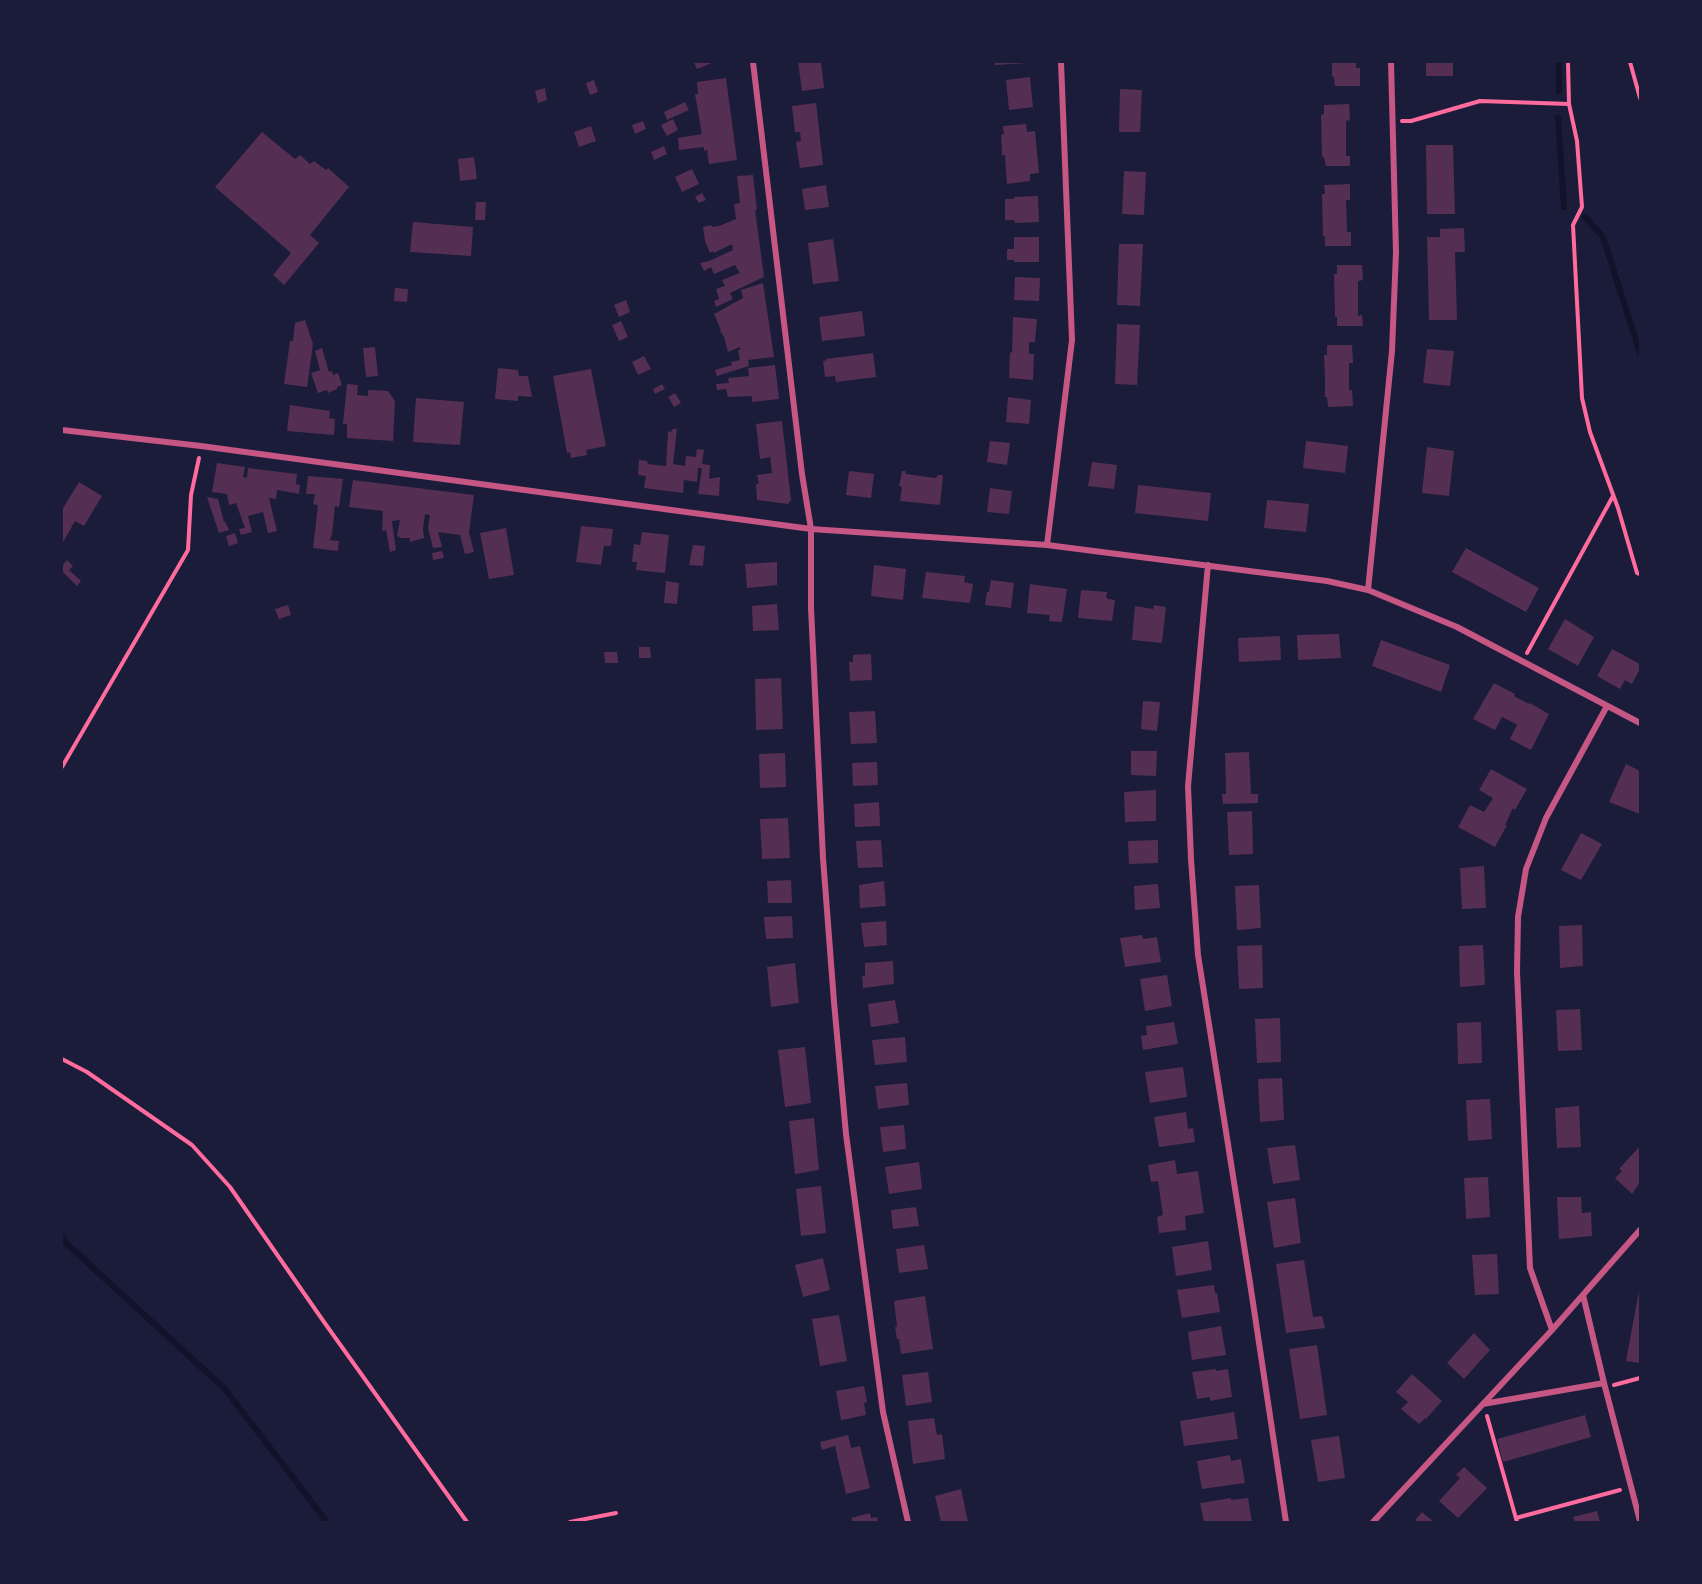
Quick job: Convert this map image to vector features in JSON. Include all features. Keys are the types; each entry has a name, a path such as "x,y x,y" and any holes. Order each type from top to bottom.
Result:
{"street":[{"path":"753,62 800,463 811,529 811,608 823,858 846,1134 883,1412 908,1522"},
{"path":"1047,545 1072,340 1061,62"},
{"path":"1368,590 1392,351 1396,252 1391,62"},
{"path":"62,430 201,446 811,529 1047,545 1327,580 1368,590 1457,627 1641,723"},
{"path":"1208,565 1188,786 1198,955 1286,1522"},
{"path":"1552,1330 1530,1268 1517,972 1518,917 1526,869 1546,819 1608,706"},
{"path":"1373,1522 1552,1330 1641,1230"},
{"path":"1583,1294 1604,1385 1641,1521"},
{"path":"1484,1404 1604,1385"}],"path":[{"path":"1568,62 1569,104 1577,141 1582,207 1573,225 1582,398 1590,432 1639,572"},
{"path":"1630,62 1641,98"},
{"path":"1392,121 1411,121 1480,100 1569,104"},
{"path":"62,767 188,550 191,495 201,446"},
{"path":"1522,661 1613,496"},
{"path":"62,1059 87,1072 192,1145 230,1187 467,1522"},
{"path":"1604,1385 1641,1378"},
{"path":"1484,1404 1516,1520 1632,1487"},
{"path":"570,1522 616,1513"}],"building":[{"path":"694,62 714,62 697,69"},
{"path":"798,62 821,62 824,88 802,91"},
{"path":"995,62 1027,62 1028,63 995,65"},
{"path":"1332,62 1356,62 1356,68 1360,68 1360,86 1335,86"},
{"path":"1426,62 1453,62 1453,76 1426,76"},
{"path":"1030,77 1033,107 1009,110 1006,80"},
{"path":"726,78 737,160 709,164 707,150 704,151 704,147 679,150 678,138 702,134 695,94 698,94 697,82"},
{"path":"594,80 598,92 590,95 586,83"},
{"path":"545,88 547,100 538,103 535,91"},
{"path":"1120,89 1142,90 1140,132 1119,132"},
{"path":"685,102 689,110 667,120 664,112"},
{"path":"816,103 823,165 800,168 796,142 801,141 800,132 795,132 792,106"},
{"path":"1349,104 1350,120 1346,121 1346,156 1350,156 1350,166 1326,166 1324,157 1322,157 1321,115 1324,114 1324,105"},
{"path":"673,119 678,130 667,136 661,125"},
{"path":"643,121 646,129 635,134 632,125"},
{"path":"1026,124 1027,132 1035,131 1039,173 1030,174 1030,181 1007,184 1005,155 1002,155 1003,126"},
{"path":"591,126 596,141 579,147 574,132"},
{"path":"262,132 295,159 300,155 310,164 314,161 326,170 328,168 349,187 310,235 319,243 284,285 273,275 291,253 215,187"},
{"path":"1426,145 1453,145 1455,214 1427,214"},
{"path":"664,146 667,154 654,160 651,152"},
{"path":"474,157 477,179 460,181 458,159"},
{"path":"692,169 699,184 682,192 675,177"},
{"path":"1124,171 1146,172 1144,215 1122,214"},
{"path":"753,175 764,277 730,293 733,299 716,307 714,301 719,299 716,289 725,286 722,280 740,273 735,265 714,274 711,267 704,271 700,263 733,250 732,244 710,253 703,227 719,226 736,219 734,204 740,203 737,176"},
{"path":"1350,184 1350,200 1346,200 1347,232 1351,232 1351,246 1325,246 1322,194 1325,194 1324,185"},
{"path":"826,185 829,207 805,210 802,189"},
{"path":"702,193 706,200 699,203 695,197"},
{"path":"1038,196 1039,222 1015,223 1014,220 1005,220 1005,199"},
{"path":"476,202 486,202 485,220 475,220"},
{"path":"413,222 473,227 471,256 410,252"},
{"path":"1464,228 1465,252 1455,252 1457,320 1429,320 1427,237 1440,237 1440,229"},
{"path":"1014,237 1039,237 1039,262 1007,260 1007,249 1014,249"},
{"path":"833,239 839,281 813,284 808,243"},
{"path":"1119,244 1143,244 1140,306 1117,305"},
{"path":"1337,265 1362,265 1363,280 1358,281 1358,316 1362,315 1363,326 1337,326 1334,274 1337,274"},
{"path":"1015,277 1040,278 1039,301 1014,300"},
{"path":"763,283 774,357 748,360 749,366 717,376 715,370 740,360 738,350 740,347 728,352 714,314 743,298 741,290"},
{"path":"395,288 408,289 407,302 394,301"},
{"path":"626,300 630,312 619,317 614,305"},
{"path":"862,311 865,336 822,341 819,317"},
{"path":"1013,317 1037,319 1035,342 1029,342 1029,354 1034,354 1033,380 1009,378"},
{"path":"305,320 313,344 307,387 284,384 295,323"},
{"path":"621,321 628,337 619,341 612,325"},
{"path":"1117,324 1140,325 1137,385 1115,384"},
{"path":"1327,345 1352,345 1353,363 1349,363 1349,390 1352,390 1353,406 1328,407 1327,397 1325,397 1324,355 1327,355"},
{"path":"375,347 378,376 366,377 363,348"},
{"path":"322,348 329,372 332,371 333,375 338,373 342,385 328,393 327,390 318,393 311,373 320,370 315,351"},
{"path":"1427,349 1454,351 1450,386 1423,383"},
{"path":"873,353 876,377 836,382 835,376 825,377 823,361 826,359"},
{"path":"644,356 651,369 638,375 632,362"},
{"path":"775,365 779,399 752,402 752,396 728,397 726,389 717,390 716,384 729,383 728,378 749,376 748,368"},
{"path":"498,368 518,370 519,376 528,376 532,397 518,396 518,401 495,399"},
{"path":"591,369 606,446 586,450 587,455 571,458 570,452 567,453 553,376"},
{"path":"347,384 358,385 357,395 368,396 368,390 388,391 395,401 393,441 347,438 347,424 343,424"},
{"path":"662,384 665,389 655,394 653,389"},
{"path":"675,393 681,403 674,407 668,397"},
{"path":"1008,397 1031,400 1029,424 1006,422"},
{"path":"416,398 464,402 460,445 413,442"},
{"path":"290,405 330,411 329,418 335,419 334,435 287,431"},
{"path":"782,421 791,500 788,504 757,500 756,484 759,484 757,475 772,473 770,457 760,459 756,424"},
{"path":"672,429 677,429 673,464 685,466 686,456 696,457 697,449 704,450 702,464 710,465 709,479 720,477 719,496 698,494 702,468 698,468 697,482 684,480 683,493 644,488 646,476 638,475 639,460 647,461 648,464 666,466 668,431 671,432"},
{"path":"990,441 1010,443 1007,465 987,462"},
{"path":"1306,441 1348,446 1345,473 1303,468"},
{"path":"1427,447 1454,451 1449,496 1422,493"},
{"path":"1092,462 1117,465 1114,489 1088,486"},
{"path":"217,463 245,467 243,477 247,478 248,468 297,474 296,484 300,485 299,494 277,490 276,499 269,498 277,531 268,533 263,512 248,516 252,532 241,535 239,529 245,528 236,503 229,505 227,494 212,492"},
{"path":"849,471 874,474 871,498 846,495"},
{"path":"902,471 906,474 935,478 943,475 940,505 900,501 902,487 899,486"},
{"path":"308,476 343,479 339,507 335,506 330,540 339,541 338,551 313,548 318,505 313,504 315,494 306,494"},
{"path":"353,480 474,495 469,532 474,552 465,554 460,535 438,532 442,547 433,548 428,528 430,515 425,514 424,538 410,542 410,538 397,536 400,520 392,521 396,550 390,552 386,530 382,531 383,511 349,507"},
{"path":"79,482 102,496 84,526 75,521 62,544 62,510"},
{"path":"1138,485 1211,493 1208,521 1135,513"},
{"path":"990,488 1012,491 1009,514 987,512"},
{"path":"207,497 218,499 224,522 229,530 219,533"},
{"path":"1267,500 1309,504 1306,532 1264,528"},
{"path":"581,526 613,529 611,546 604,546 601,565 576,562"},
{"path":"506,528 514,575 489,579 480,533"},
{"path":"642,532 669,535 665,573 636,570 637,562 632,562 634,544 640,545"},
{"path":"235,533 238,543 229,546 226,536"},
{"path":"693,545 705,546 703,566 689,565"},
{"path":"1466,548 1539,588 1526,612 1452,572"},
{"path":"442,551 444,558 433,560 432,553"},
{"path":"67,560 73,566 69,570 81,581 77,586 62,571 62,566"},
{"path":"777,562 777,585 747,588 745,564"},
{"path":"874,565 906,569 903,600 871,596"},
{"path":"926,572 965,576 964,582 973,584 970,603 922,598"},
{"path":"991,580 1014,583 1011,608 985,605"},
{"path":"666,581 679,583 677,604 664,603"},
{"path":"1030,584 1067,589 1062,622 1049,621 1050,615 1027,613"},
{"path":"1081,590 1107,592 1108,599 1115,600 1112,621 1078,618"},
{"path":"777,604 779,630 753,631 752,606"},
{"path":"288,605 291,615 279,619 275,609"},
{"path":"1154,605 1166,607 1162,643 1132,640 1135,606 1153,609"},
{"path":"1565,619 1594,637 1578,666 1548,649"},
{"path":"1339,634 1341,658 1298,660 1297,635"},
{"path":"1280,636 1281,660 1239,662 1238,638"},
{"path":"1381,640 1450,665 1441,692 1372,666"},
{"path":"639,647 650,647 651,658 639,658"},
{"path":"1612,649 1640,664 1640,669 1632,684 1625,680 1620,689 1597,676"},
{"path":"604,652 617,652 618,663 605,663"},
{"path":"871,654 872,680 850,681 849,662 853,662 853,655"},
{"path":"781,678 783,729 756,730 755,679"},
{"path":"1494,683 1549,714 1531,750 1510,739 1517,725 1510,721 1502,717 1495,730 1473,719"},
{"path":"1143,701 1160,702 1157,731 1141,729"},
{"path":"875,711 877,743 851,744 849,712"},
{"path":"1131,751 1157,751 1156,776 1131,775"},
{"path":"1249,752 1251,794 1258,794 1258,803 1223,804 1222,794 1226,794 1225,753"},
{"path":"785,753 786,787 760,788 759,754"},
{"path":"877,762 878,785 853,786 852,763"},
{"path":"1626,764 1640,771 1640,814 1609,802"},
{"path":"1491,769 1527,789 1515,810 1513,808 1495,847 1458,827 1470,805 1484,812 1493,798 1479,790"},
{"path":"1156,790 1156,821 1125,822 1124,792"},
{"path":"879,802 880,826 855,827 854,804"},
{"path":"1252,811 1253,854 1229,855 1227,812"},
{"path":"788,818 790,858 762,859 760,819"},
{"path":"1581,833 1602,844 1581,880 1561,870"},
{"path":"881,840 883,867 858,868 856,841"},
{"path":"1158,840 1158,863 1129,864 1128,841"},
{"path":"1484,866 1486,908 1462,909 1460,868"},
{"path":"791,880 792,903 768,903 767,881"},
{"path":"884,881 886,906 860,908 859,885"},
{"path":"1158,884 1160,908 1135,910 1134,886"},
{"path":"1259,885 1261,928 1237,930 1235,886"},
{"path":"792,916 793,938 766,939 764,917"},
{"path":"886,921 887,945 864,947 861,923"},
{"path":"1582,925 1583,966 1560,968 1559,926"},
{"path":"1142,935 1143,939 1157,937 1161,962 1125,967 1120,938"},
{"path":"1262,945 1263,988 1239,989 1237,946"},
{"path":"1483,945 1485,985 1460,987 1459,946"},
{"path":"893,961 894,984 863,988 862,976 865,976 865,963"},
{"path":"795,963 799,1003 771,1007 767,967"},
{"path":"1167,975 1172,1006 1145,1011 1140,979"},
{"path":"895,1000 899,1023 871,1027 868,1004"},
{"path":"1580,1009 1582,1050 1558,1051 1556,1010"},
{"path":"1280,1018 1281,1062 1257,1063 1255,1019"},
{"path":"1174,1022 1178,1044 1143,1050 1141,1036 1147,1035 1146,1026"},
{"path":"1481,1022 1482,1063 1458,1064 1457,1023"},
{"path":"905,1037 907,1062 875,1065 872,1040"},
{"path":"805,1047 811,1103 785,1107 778,1050"},
{"path":"1183,1067 1187,1097 1150,1103 1145,1072"},
{"path":"1282,1078 1284,1120 1260,1122 1258,1079"},
{"path":"907,1083 909,1105 878,1109 875,1086"},
{"path":"1490,1099 1492,1139 1468,1141 1466,1100"},
{"path":"1579,1106 1581,1147 1557,1148 1555,1108"},
{"path":"1186,1112 1188,1129 1193,1128 1195,1142 1159,1147 1154,1117"},
{"path":"814,1118 819,1170 795,1174 789,1121"},
{"path":"904,1125 906,1149 883,1152 880,1127"},
{"path":"1295,1145 1300,1180 1273,1184 1267,1148"},
{"path":"1640,1146 1640,1182 1632,1194 1615,1178 1622,1171 1619,1169"},
{"path":"1175,1160 1177,1174 1198,1171 1204,1213 1185,1216 1186,1230 1159,1233 1157,1217 1163,1215 1158,1181 1151,1182 1148,1165"},
{"path":"919,1162 922,1189 889,1194 885,1167"},
{"path":"1488,1177 1490,1217 1466,1219 1464,1178"},
{"path":"821,1186 826,1233 801,1236 796,1189"},
{"path":"1557,1197 1581,1197 1582,1213 1591,1212 1592,1236 1559,1239"},
{"path":"1295,1198 1301,1243 1274,1248 1267,1202"},
{"path":"916,1207 919,1226 893,1229 891,1210"},
{"path":"1208,1241 1212,1270 1176,1276 1172,1247"},
{"path":"924,1245 928,1269 899,1273 896,1249"},
{"path":"1497,1254 1499,1294 1475,1295 1472,1255"},
{"path":"823,1258 830,1290 803,1297 795,1265"},
{"path":"1304,1260 1313,1317 1322,1316 1325,1328 1286,1333 1276,1264"},
{"path":"1214,1285 1220,1312 1182,1318 1177,1290"},
{"path":"1640,1291 1640,1363 1626,1361"},
{"path":"925,1296 933,1349 901,1354 895,1327 897,1327 894,1301"},
{"path":"839,1315 847,1361 820,1366 812,1319"},
{"path":"1221,1326 1226,1355 1192,1360 1188,1332"},
{"path":"1474,1333 1490,1350 1464,1379 1447,1363"},
{"path":"1317,1345 1327,1415 1300,1419 1289,1349"},
{"path":"1216,1369 1216,1371 1228,1369 1232,1397 1210,1401 1210,1397 1197,1399 1192,1372"},
{"path":"928,1372 932,1402 906,1406 902,1375"},
{"path":"1412,1374 1442,1401 1419,1424 1401,1409 1408,1402 1396,1392"},
{"path":"864,1386 867,1402 864,1403 866,1415 841,1420 836,1391"},
{"path":"1234,1412 1238,1439 1184,1446 1180,1421"},
{"path":"1585,1415 1591,1437 1503,1462 1497,1439"},
{"path":"934,1418 937,1435 942,1434 945,1459 913,1464 908,1421"},
{"path":"848,1435 851,1448 860,1446 870,1488 846,1494 835,1446 822,1450 820,1442"},
{"path":"1339,1436 1345,1478 1318,1482 1311,1440"},
{"path":"1230,1455 1231,1461 1241,1459 1245,1483 1202,1489 1197,1461"},
{"path":"1464,1467 1487,1488 1458,1518 1439,1501 1460,1478 1456,1475"},
{"path":"961,1489 968,1522 941,1522 935,1496"},
{"path":"1231,1498 1231,1500 1248,1498 1252,1522 1204,1522 1200,1503"},
{"path":"1597,1511 1600,1522 1575,1522 1573,1517"},
{"path":"1422,1512 1434,1522 1415,1520"},
{"path":"870,1513 871,1518 877,1517 878,1522 853,1522 851,1518"}],"waterway":[{"path":"1559,62 1559,91"},
{"path":"1558,118 1564,207"},
{"path":"1585,217 1603,237 1640,353"},
{"path":"62,1236 65,1242 225,1389 327,1522"}]}
